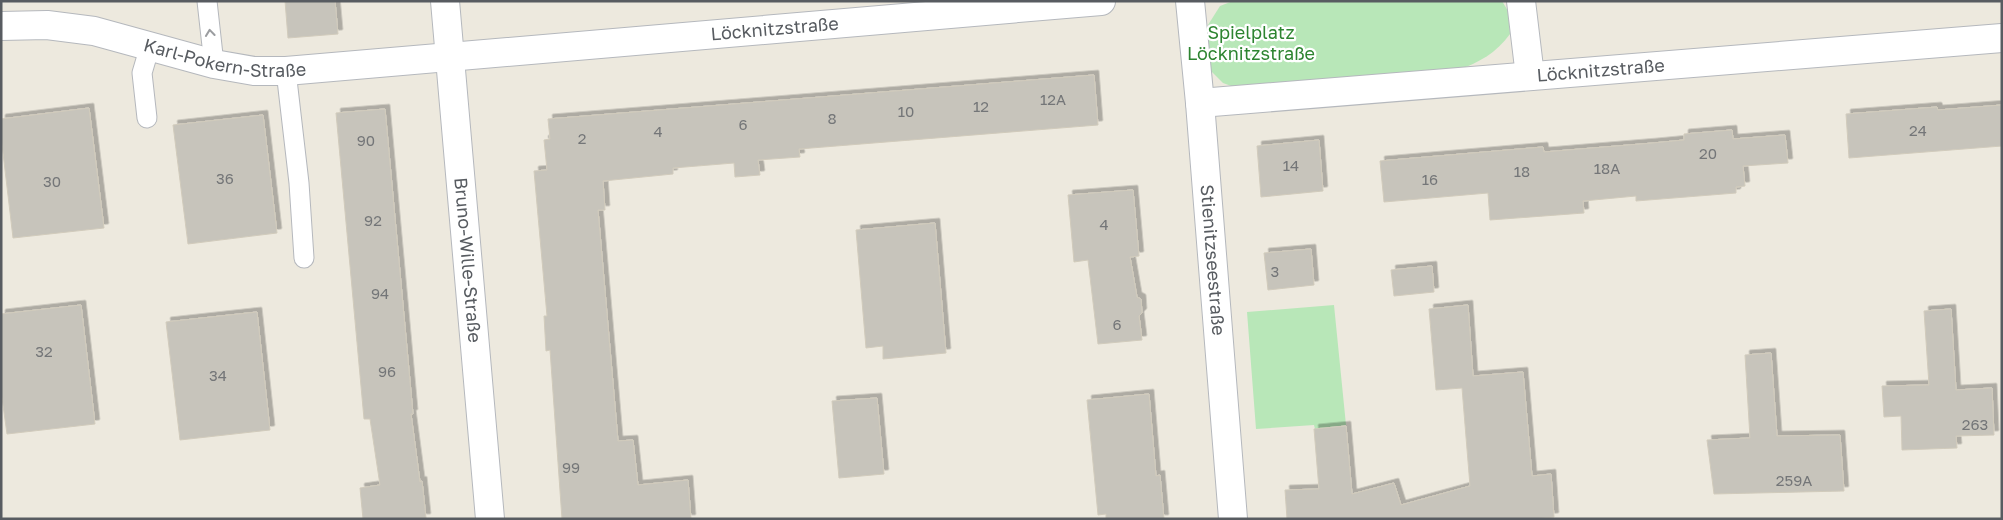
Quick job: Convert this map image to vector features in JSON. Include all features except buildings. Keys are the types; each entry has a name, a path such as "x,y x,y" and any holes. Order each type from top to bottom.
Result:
{"street":[{"name":"Bruno-Wille-Straße","path":"445,1 490,519"},
{"name":"Löcknitzstraße","path":"450,57 901,10 1101,1"},
{"name":"Stienitzseestraße","path":"1190,1 1200,103 1232,519"},
{"path":"1522,1 1530,76"},
{"name":"Karl-Pokern-Straße","path":"1,26 46,25 94,31 214,64 254,71 286,71 450,57"},
{"name":"Löcknitzstraße","path":"1200,103 2002,38"}],"lane":[{"path":"207,1 214,64"},
{"path":"147,118 142,73 150,46"},
{"path":"286,71 304,258"}],"green space":[{"name":"Spielplatz Löcknitzstraße","path":"1233,1 1502,1 1508,11 1510,34 1499,47 1487,56 1458,70 1234,87 1223,83 1210,70 1207,35 1208,25 1220,6"},
{"path":"1334,305 1346,425 1315,429 1314,425 1256,429 1247,312"}]}
